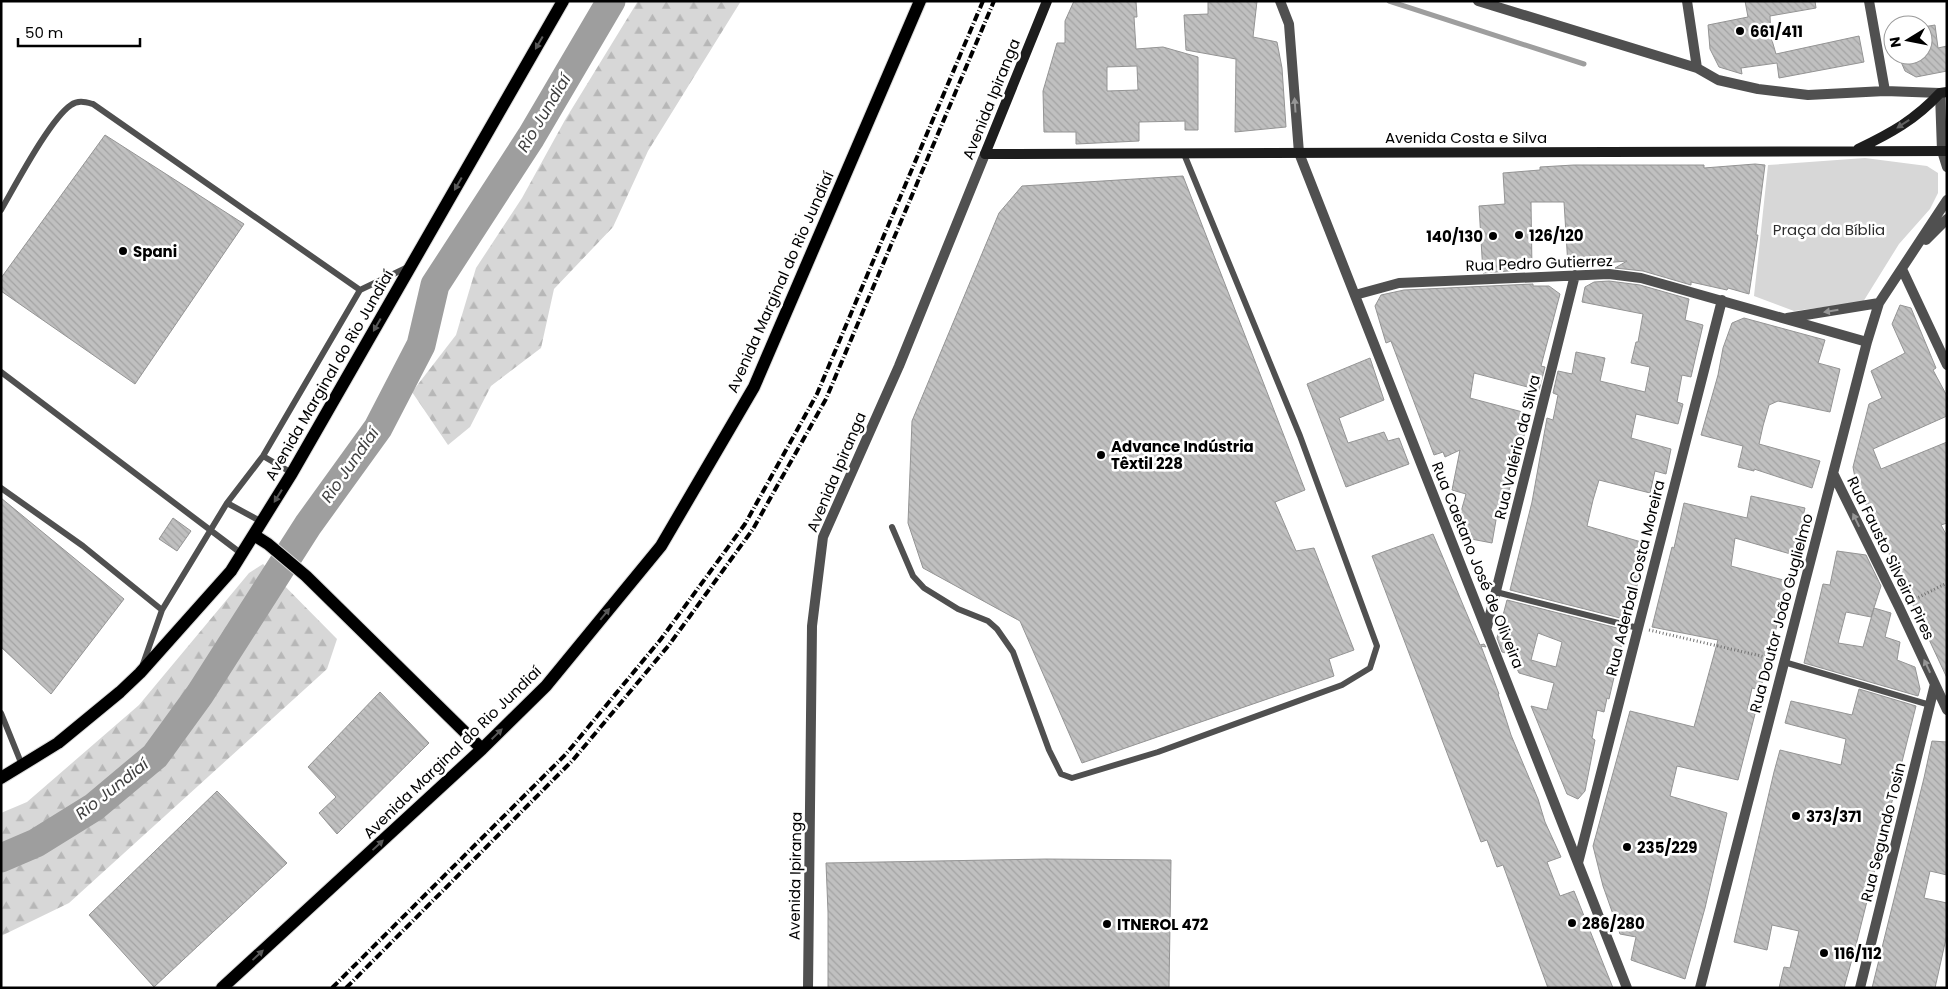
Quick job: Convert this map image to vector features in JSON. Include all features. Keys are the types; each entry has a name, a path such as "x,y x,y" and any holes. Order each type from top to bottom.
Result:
{"main road":[{"name":"Avenida Marginal do Rio Jundiaí","path":"1,778 58,742 140,673 231,571 292,473 563,1"},
{"name":"Avenida Marginal do Rio Jundiaí","path":"222,988 482,749 546,686 661,546 754,387 920,1"},
{"name":"Avenida Ipiranga","path":"985,154 1047,1"},
{"path":"1855,150 1885,136 1922,112 1943,93"},
{"name":"Avenida Costa e Silva","path":"985,154 1944,151"},
{"path":"254,535 268,544 306,576 482,749"}],"street":[{"name":"Rua Caetano José de Oliveira","path":"1280,1 1289,24 1299,153 1487,627 1627,988"},
{"path":"1478,1 1697,68 1718,80 1758,89 1808,94 1943,93 1944,151 1947,167"},
{"path":"1687,1 1697,68"},
{"path":"1869,1 1885,92"},
{"name":"Avenida Ipiranga","path":"808,988 812,626 823,537 899,366 985,154"},
{"name":"Rua Doutor João Guglielmo","path":"1700,988 1867,342 1879,304 1947,200"},
{"name":"Rua Doutor João Guglielmo","path":"1911,254 1947,219"},
{"path":"1902,269 1947,365"},
{"name":"Rua Pedro Gutierrez","path":"1355,295 1399,283 1609,274 1641,278 1867,342"},
{"name":"Rua Valério da Silva","path":"1487,627 1576,275"},
{"name":"Rua Aderbal Costa Moreira","path":"1578,863 1722,300"},
{"path":"1784,318 1879,304"},
{"name":"Rua Fausto Silveira Pires","path":"1833,473 1900,607 1947,710"},
{"name":"Rua Segundo Tosin","path":"1860,988 1935,684"}],"lane":[{"path":"1,210 57,120 70,106 79,101 93,104 360,290"},
{"path":"892,527 913,576 924,588 958,609 988,621 1013,652 1049,750 1061,774 1072,778 1158,752 1342,685 1370,668 1377,646 1300,436 1184,154"},
{"path":"140,673 162,610 227,503 263,456 360,290 410,266"},
{"path":"1,372 242,554"},
{"path":"263,456 292,473"},
{"path":"1,488 83,546 162,610"},
{"path":"227,503 262,522"},
{"path":"1496,592 1638,628"},
{"path":"1784,662 1930,705"},
{"path":"1,713 22,765"}],"path":[{"path":"1900,607 1947,583"},
{"path":"1638,628 1784,662"}],"green space":[{"path":"638,1 741,1 648,151 613,227 554,289 541,348 491,386 470,427 448,445 412,392 456,335 476,268 522,198 565,120"},
{"name":"Praça da Bíblia","path":"1865,158 1927,166 1938,173 1938,193 1930,209 1899,244 1863,302 1794,311 1754,296 1768,165"},
{"path":"263,564 337,639 327,669 69,903 1,936 1,813 27,802 139,705 249,573"}],"building":[{"path":"1074,1 1136,1 1137,17 1134,17 1136,49 1163,47 1198,57 1198,130 1185,130 1185,121 1139,122 1139,141 1076,144 1076,132 1044,132 1043,91 1057,43 1065,43 1065,21","holes":["1137,66 1138,90 1107,91 1107,67"]},
{"path":"1208,1 1257,1 1253,37 1277,42 1282,68 1286,127 1235,132 1236,59 1186,50 1184,15 1208,14"},
{"path":"1745,1 1815,1 1816,8 1770,16 1771,37 1776,54 1859,36 1864,62 1779,78 1777,63 1741,68 1742,74 1719,67 1710,49 1708,25 1748,17"},
{"path":"1933,25 1935,25 1938,48 1947,46 1947,71 1916,77 1905,71 1902,65 1933,65"},
{"name":"Spani","path":"105,135 244,224 135,384 1,291 1,278"},
{"path":"1574,165 1704,165 1704,168 1765,165 1756,235 1758,235 1749,294 1728,288 1727,290 1691,282 1691,285 1643,271 1615,268 1627,261 1568,266 1564,202 1531,202 1532,269 1483,273 1479,206 1505,204 1503,173 1540,170 1540,167"},
{"name":"Advance Indústria Têxtil 228","path":"1183,176 1305,490 1275,502 1296,551 1314,548 1354,650 1329,659 1334,676 1082,763 1020,621 923,568 908,523 912,421 999,213 1022,186"},
{"path":"1609,281 1640,285 1689,299 1685,320 1703,325 1691,377 1682,375 1677,402 1683,404 1678,424 1636,414 1631,438 1671,449 1666,474 1655,471 1650,493 1599,480 1593,500 1587,526 1648,544 1628,620 1510,590 1532,502 1547,418 1553,420 1558,395 1553,393 1558,371 1572,374 1576,352 1605,358 1600,381 1645,392 1650,367 1631,363 1636,342 1638,342 1643,314 1582,302 1585,287 1594,282"},
{"path":"1533,284 1533,286 1549,286 1560,294 1541,366 1545,367 1539,390 1474,373 1470,398 1530,414 1505,505 1499,503 1492,543 1466,538 1459,519 1466,494 1452,490 1460,450 1445,457 1443,452 1434,455 1391,341 1386,343 1375,306 1381,295 1404,290"},
{"path":"1900,305 1911,308 1936,368 1933,370 1947,396 1947,416 1873,449 1881,469 1947,442 1947,523 1941,525 1947,536 1947,678 1856,483 1853,467 1869,404 1882,398 1871,371 1905,353 1892,324"},
{"path":"1744,318 1825,340 1818,363 1840,369 1830,412 1778,401 1769,405 1763,426 1759,444 1820,461 1812,488 1754,469 1754,471 1738,467 1743,446 1701,435 1718,375 1723,348 1732,323"},
{"path":"1370,358 1384,400 1339,418 1348,443 1384,432 1388,441 1399,438 1409,464 1346,487 1307,384"},
{"path":"1751,496 1805,508 1794,555 1735,538 1731,566 1787,581 1760,690 1752,688 1747,711 1755,714 1738,780 1677,766 1670,796 1727,813 1705,908 1685,979 1631,960 1636,937 1620,934 1603,886 1593,846 1630,711 1694,727 1718,640 1652,627 1672,547 1674,548 1684,503 1747,518"},
{"path":"1,498 124,599 51,694 1,647"},
{"path":"173,518 191,531 177,551 159,539"},
{"path":"1433,534 1480,645 1484,644 1486,647 1481,646 1499,694 1511,735 1538,799 1545,822 1561,857 1547,862 1560,896 1574,891 1613,988 1548,988 1503,865 1497,867 1487,840 1481,842 1372,556"},
{"path":"1837,551 1866,555 1881,586 1871,617 1846,612 1838,643 1863,647 1874,608 1891,613 1885,637 1900,642 1897,660 1915,667 1920,689 1918,696 1804,663 1823,584 1830,585"},
{"path":"1507,600 1625,630 1609,699 1607,698 1604,712 1597,710 1592,738 1595,740 1585,791 1578,799 1567,794 1531,706 1547,710 1554,683 1519,673 1510,654 1502,652 1497,638","holes":["1538,633 1562,642 1556,667 1531,660"]},
{"path":"1859,689 1916,706 1856,945 1844,988 1779,988 1784,967 1790,968 1799,931 1772,925 1767,950 1734,942 1774,772 1780,750 1841,765 1846,739 1785,723 1791,701 1852,715"},
{"path":"380,692 429,743 337,834 319,813 336,797 308,767"},
{"path":"1932,741 1947,742 1947,875 1930,871 1924,898 1947,903 1947,934 1935,988 1872,988 1924,778"},
{"path":"217,791 287,863 154,987 89,915"},
{"path":"1046,859 1171,860 1169,988 828,988 826,863"}],"waterway":[{"name":"Rio Jundiaí","path":"1,858 36,843 94,807 155,756 200,694 308,525 378,428 421,345 435,285 531,137 611,1"},
{"path":"1389,1 1584,64"}],"railway":[{"path":"332,988 566,754 661,639 745,524 817,394 983,1"},
{"path":"346,988 573,760 669,645 753,529 826,399 994,1"}],"place":[{"name":"661/411","path":"1740,31"},
{"name":"126/120","path":"1519,235"},
{"name":"140/130","path":"1493,236"},
{"name":"Spani","path":"123,251"},
{"name":"Advance Indústria Têxtil 228","path":"1101,455"},
{"name":"373/371","path":"1796,816"},
{"name":"235/229","path":"1627,847"},
{"name":"286/280","path":"1572,923"},
{"name":"ITNEROL 472","path":"1107,924"},
{"name":"116/112","path":"1824,953"}]}
